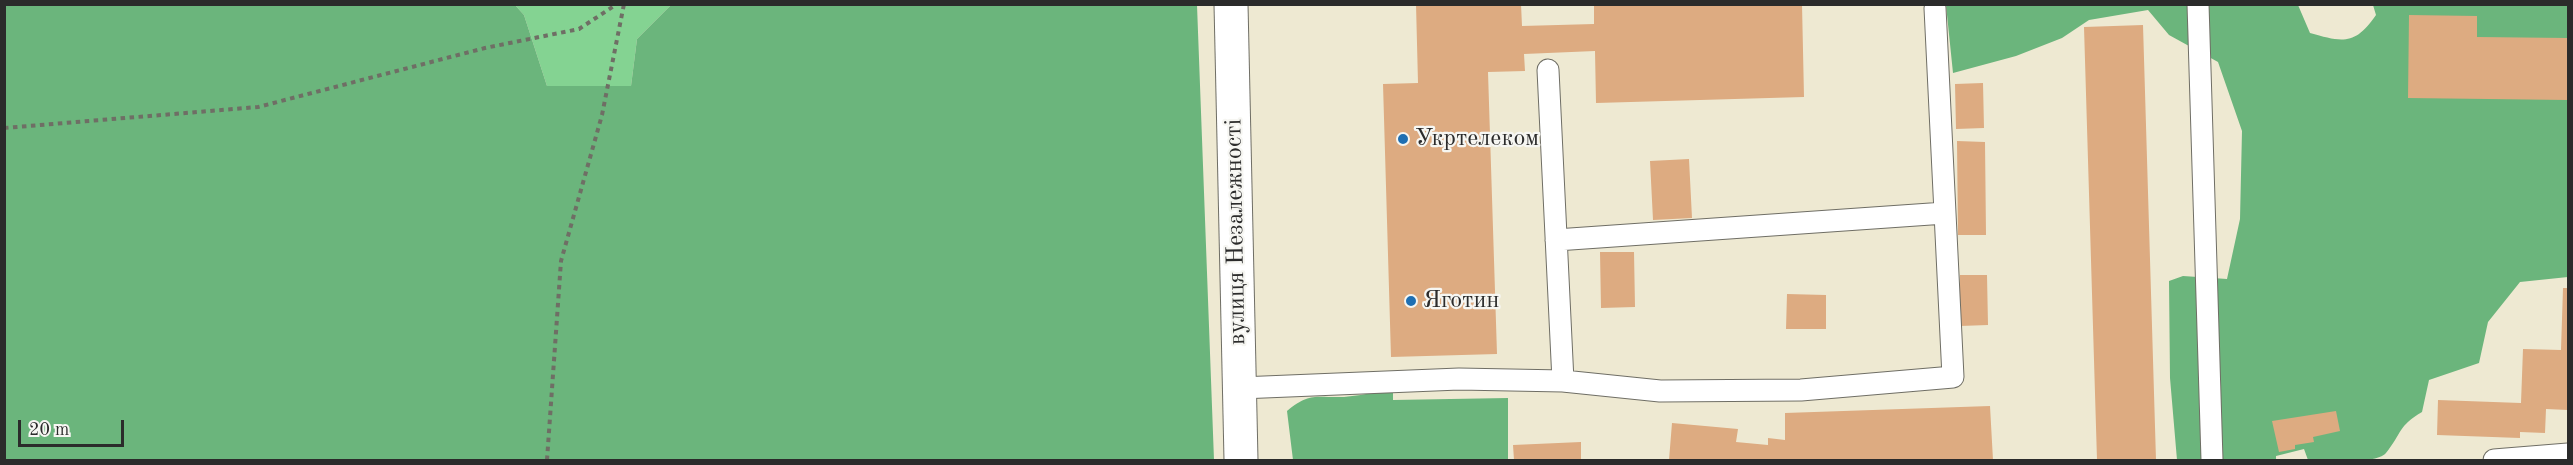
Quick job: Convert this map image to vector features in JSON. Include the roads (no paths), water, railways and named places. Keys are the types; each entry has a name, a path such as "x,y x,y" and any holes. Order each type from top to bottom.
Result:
{"main road":[{"name":"вулиця Незалежності","path":"1231,4 1241,460"}],"lane":[{"path":"2198,4 2212,460"},
{"path":"1240,388 1459,379 1563,381 1660,391 1789,390 1953,377 1935,8"},
{"path":"1548,70 1563,381"},
{"path":"1557,240 1945,213"},
{"path":"2494,460 2568,454"}],"place":[{"name":"Укртелеком","path":"1403,139"},
{"name":"Яготин","path":"1411,301"}]}
